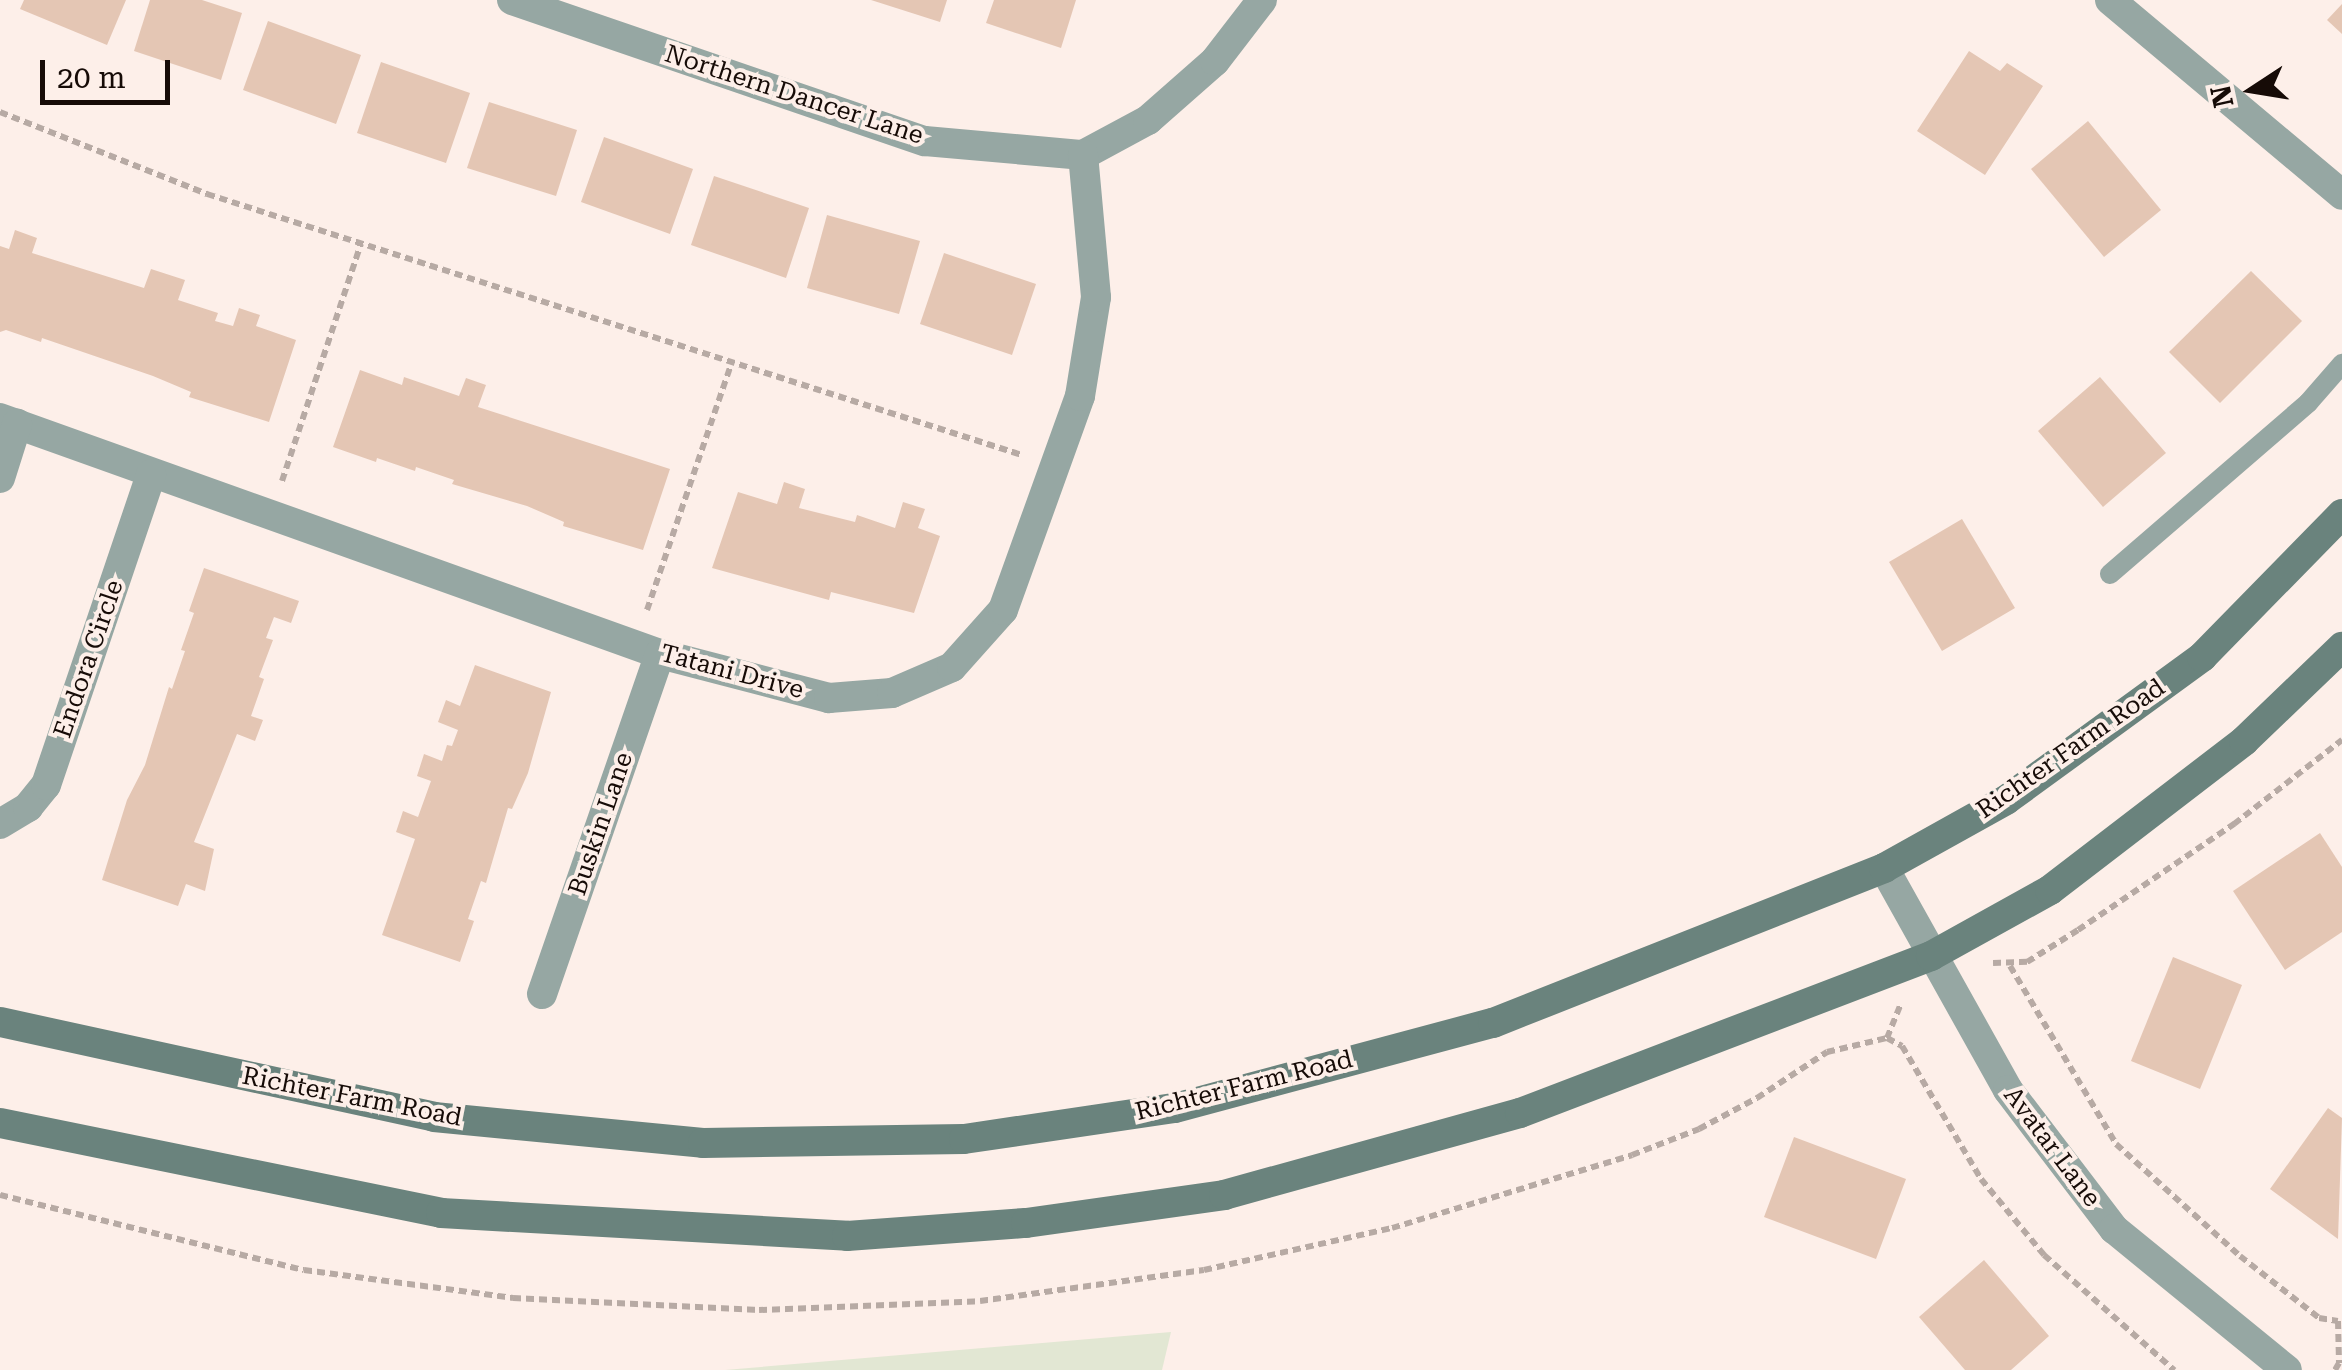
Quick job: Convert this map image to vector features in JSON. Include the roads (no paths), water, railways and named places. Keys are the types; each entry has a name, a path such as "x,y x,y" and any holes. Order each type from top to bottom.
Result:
{"main road":[{"name":"Richter Farm Road","path":"0,1022 434,1118 703,1142 964,1139 1176,1108 1493,1023 1884,868 2006,800 2202,657 2342,514"},
{"path":"0,1123 442,1212 848,1236 1026,1224 1224,1194 1520,1113 1931,956 2050,890 2244,740 2342,647"}],"street":[{"name":"Northern Dancer Lane","path":"512,0 925,141 1082,155"},
{"path":"1082,155 1148,120 1215,61 1262,0"},
{"path":"2110,0 2342,195"},
{"name":"Tatani Drive","path":"9,421 648,649 829,698 892,692 952,667 1004,610 1080,396 1096,297 1082,155"},
{"path":"0,478 9,421"},
{"name":"Endora Circle","path":"0,824 28,807 46,784 152,474"},
{"name":"Buskin Lane","path":"542,994 648,649"},
{"name":"Avatar Lane","path":"1884,868 2008,1090 2114,1230 2287,1370"}],"lane":[{"path":"2110,574 2308,403 2342,364"}]}
